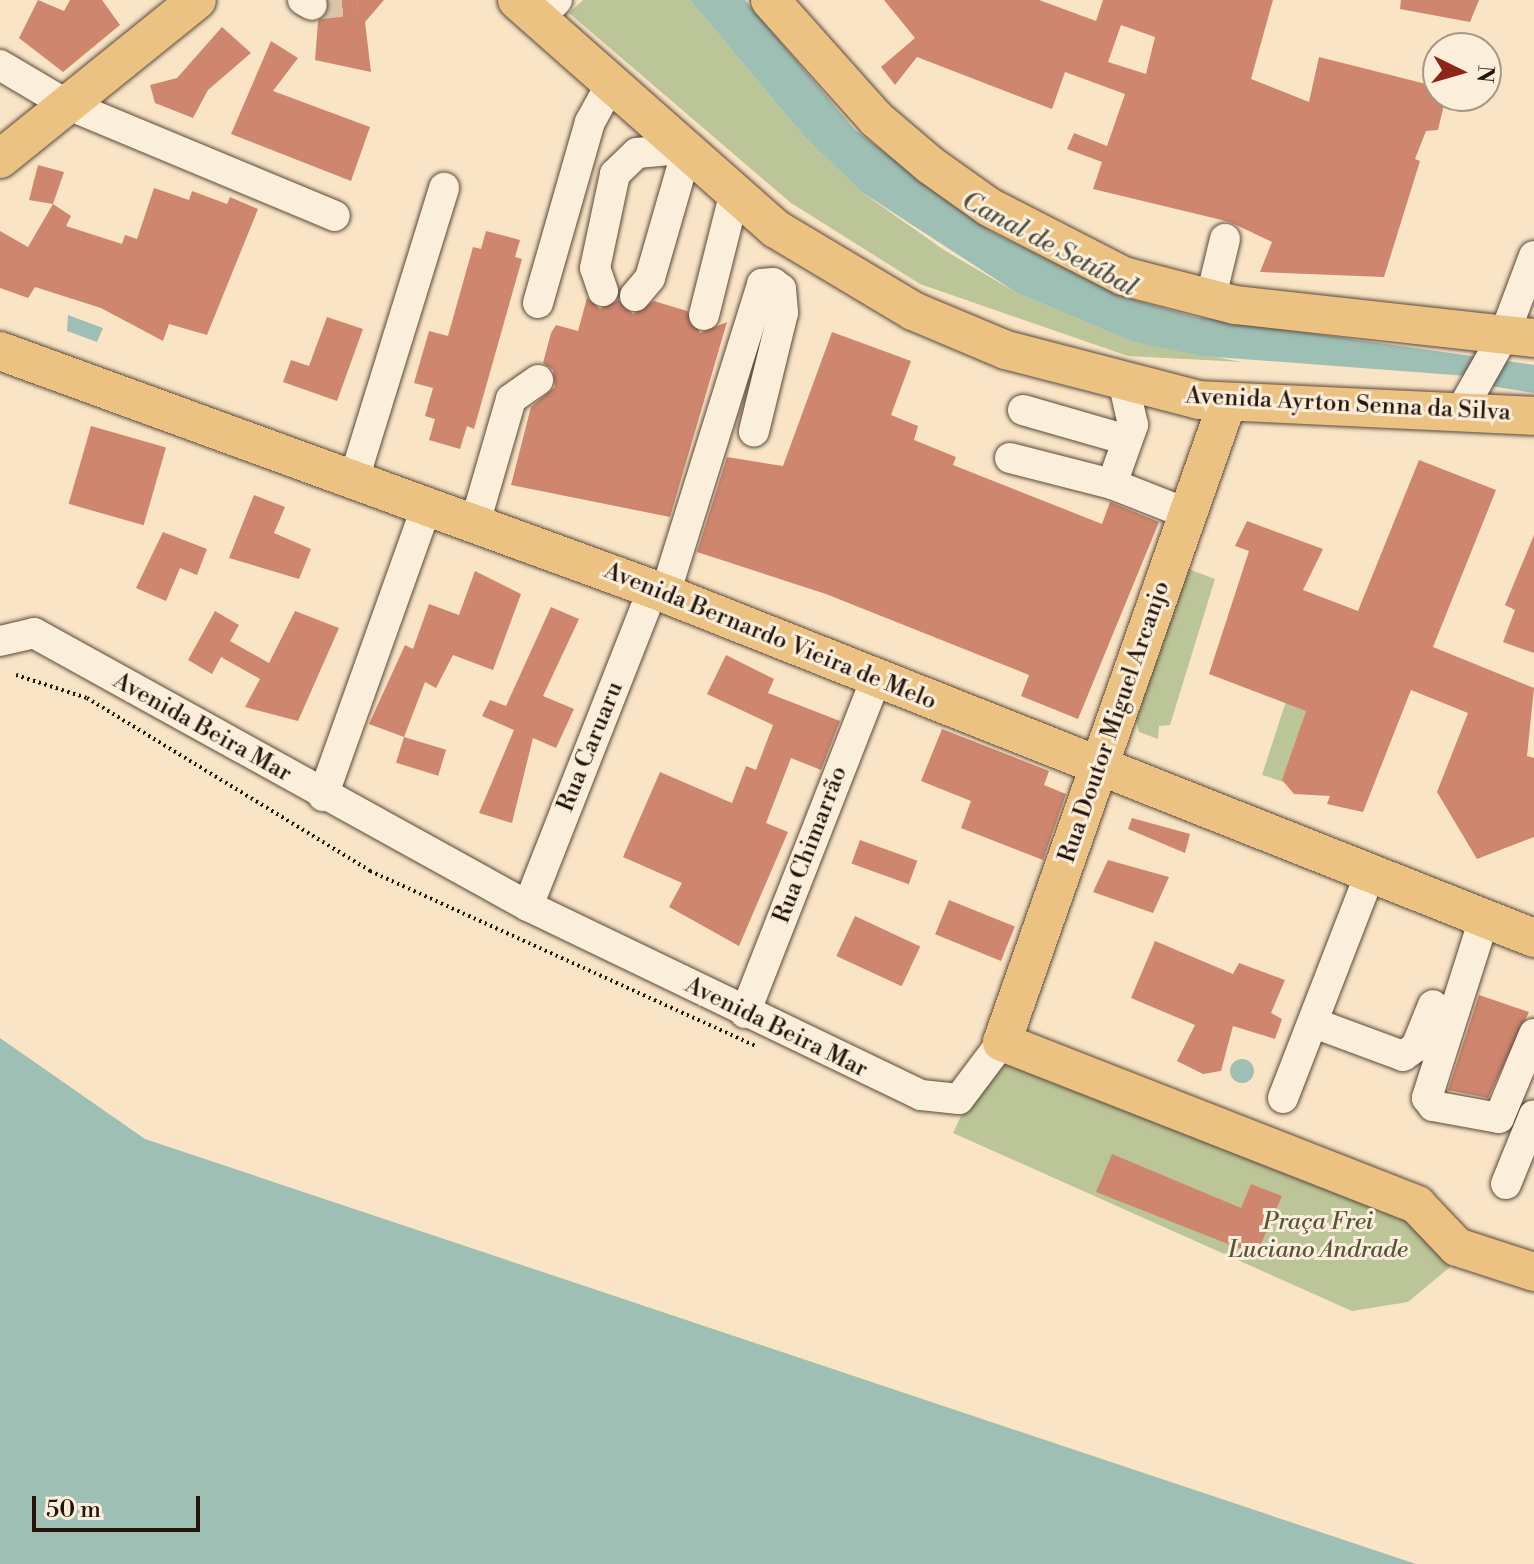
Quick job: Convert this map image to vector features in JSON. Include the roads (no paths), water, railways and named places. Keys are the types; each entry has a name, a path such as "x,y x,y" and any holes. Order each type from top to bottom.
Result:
{"main road":[{"path":"0,159 197,0"},
{"path":"770,0 876,119 989,207 1123,276 1210,301 1520,335"},
{"name":"Avenida Ayrton Senna da Silva","path":"537,6 611,84 734,196 814,256 913,311 1018,354 1124,385 1227,403 1468,400 1534,416"},
{"name":"Avenida Bernardo Vieira de Melo","path":"0,351 358,466 427,505 659,591 1098,769 1534,938"},
{"name":"Rua Doutor Miguel Arcanjo","path":"1002,1042 1227,403"},
{"path":"1002,1042 1417,1205 1457,1247 1534,1272"}],"street":[{"path":"0,65 66,104 335,216"},
{"path":"538,303 590,122 611,84"},
{"path":"603,291 595,268 615,174 637,153 684,151 650,278 635,296"},
{"path":"358,466 444,188"},
{"path":"704,315 734,196"},
{"path":"1210,301 1225,239"},
{"path":"1468,400 1520,335 1534,256"},
{"name":"Rua Caruaru","path":"528,906 659,591 762,284 773,283 781,289 783,313 754,431"},
{"path":"475,523 511,399 538,380"},
{"path":"1112,484 1133,411 1124,385"},
{"path":"1023,410 1127,440"},
{"path":"1010,458 1112,484 1188,514"},
{"path":"323,796 427,505"},
{"name":"Avenida Beira Mar","path":"5,634 34,633 323,796 528,906 745,1013 938,1100 967,1093 1002,1042"},
{"name":"Rua Chimarrão","path":"745,1013 877,677"},
{"path":"1283,1098 1369,876"},
{"path":"1314,1023 1410,1054 1476,916"},
{"path":"1476,916 1427,1098 1433,1106 1499,1118 1534,1034"},
{"path":"1506,1184 1534,1115"}],"water":[{"path":"690,0 745,0 855,130 992,232 1124,297 1195,317 1534,365 1534,381 1202,356 1130,341 1017,293 860,191 803,135"},
{"path":"68,315 103,328 97,342 67,331"},
{"path":"0,1038 145,1139 1416,1564 0,1564"},
{"path":"1242,1059 1251,1062 1254,1071 1251,1080 1242,1083 1233,1080 1230,1071 1233,1062"}],"waterway":[{"name":"Canal de Setúbal","path":"1473,371 1534,381"}],"tunnel":[{"path":"312,5 357,0"}],"park label":[{"name":"Praça Frei Luciano Andrade","path":"1318,1237"}]}
